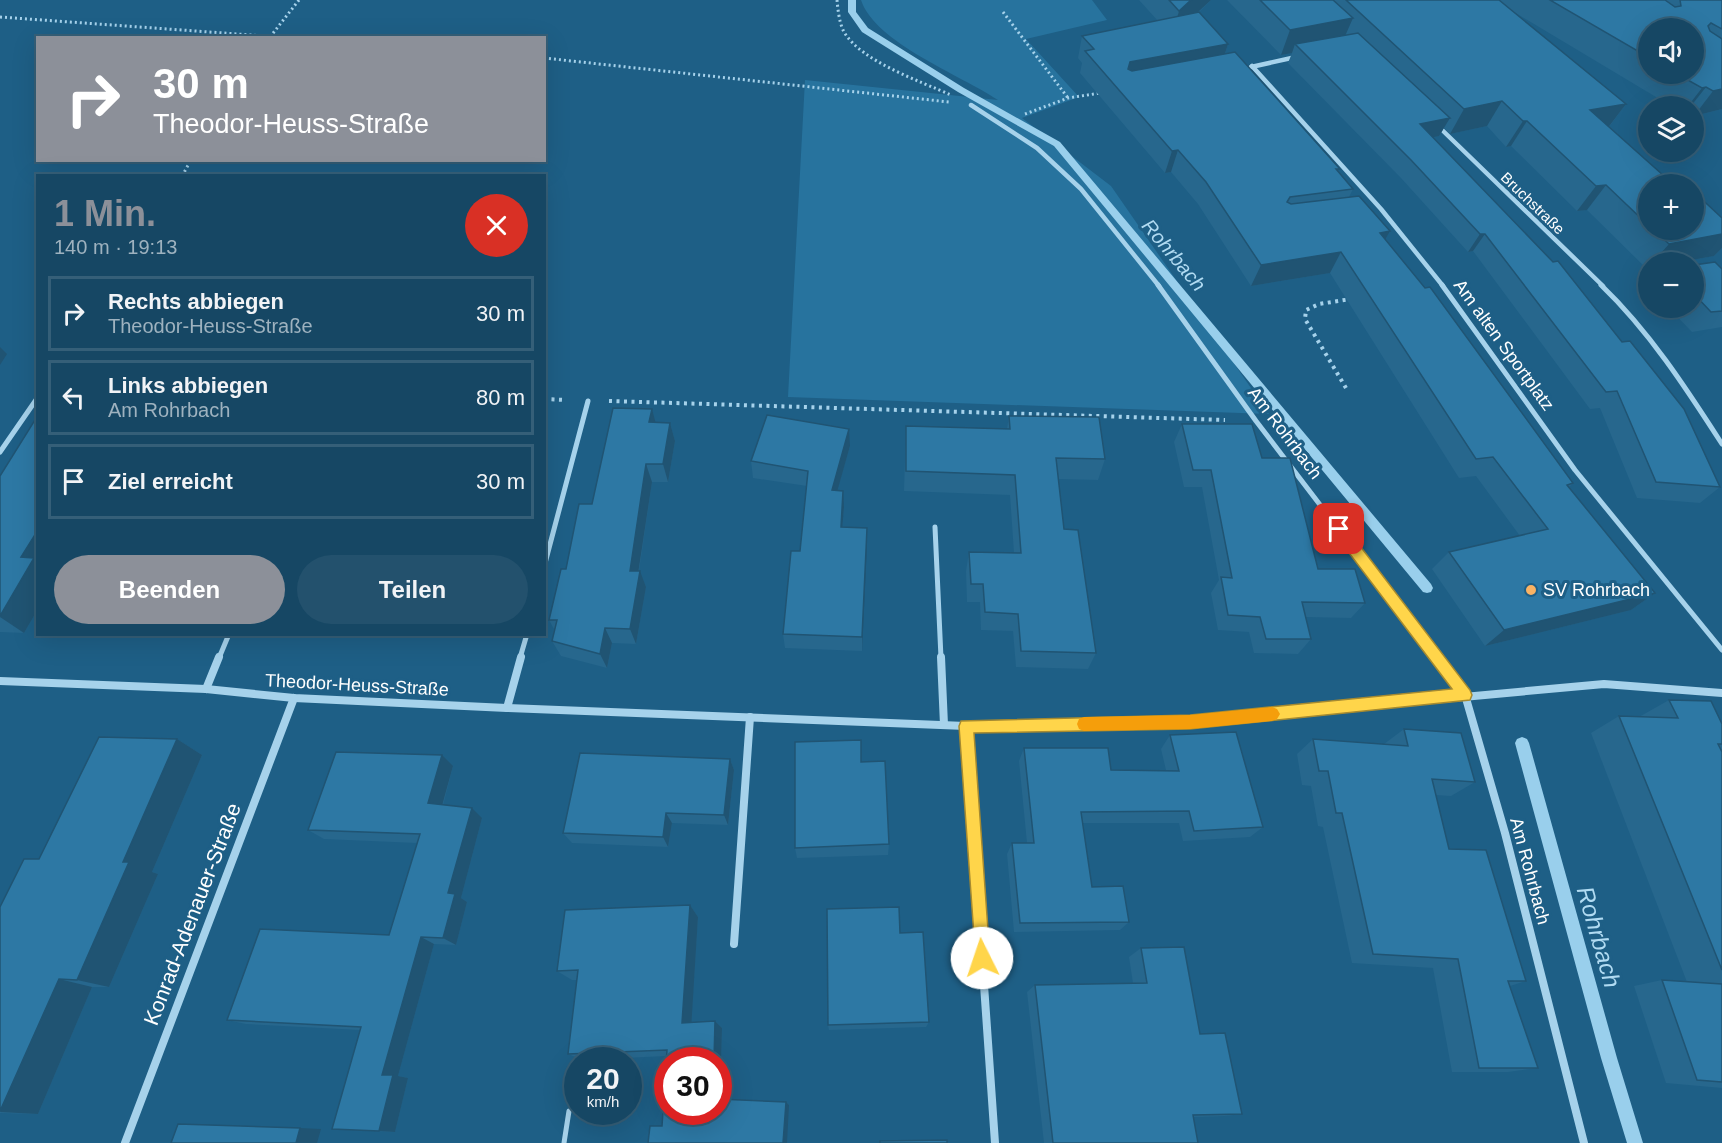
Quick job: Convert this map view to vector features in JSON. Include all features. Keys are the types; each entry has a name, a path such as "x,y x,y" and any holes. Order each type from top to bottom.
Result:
{"street":[{"path":"1240,68 1308,55"},
{"name":"Am alten Sportplatz","path":"1252,66 1381,209 1491,349 1575,470 1722,650"},
{"name":"Am Rohrbach","path":"971,105 1037,148 1081,189 1158,285 1256,421 1465,695 1505,833 1584,1143"},
{"name":"Bruchstraße","path":"1432,120 1623,306 1682,381 1722,444"},
{"path":"0,452 36,400"},
{"path":"546,559 588,400"},
{"path":"935,527 944,725"},
{"path":"206,689 227,636"},
{"path":"507,708 526,636"},
{"name":"Theodor-Heuss-Straße","path":"0,681 206,689 294,698 507,708 966,726 1190,722 1604,684 1722,693"},
{"name":"Konrad-Adenauer-Straße","path":"124,1143 294,698"},
{"path":"734,944 750,717"},
{"path":"966,726 994,1143"}],"lane":[{"path":"1370,211 1381,209"},
{"path":"564,1143 567,1125"}],"path":[{"path":"271,36 299,0"},
{"path":"837,0 840,22 853,43 869,55 971,105"},
{"path":"1003,12 1068,98"},
{"path":"0,17 256,36"},
{"path":"546,58 655,68 971,105"},
{"path":"1038,107 1068,98 1103,92"},
{"path":"1346,388 1305,319 1306,310 1319,304 1353,299"},
{"path":"546,399 1256,421"}],"shaded area":[{"path":"861,0 1092,0 1107,20 1026,39 1079,97 1022,118 1111,186 1269,414 788,397 805,80 998,100 901,44 869,16"}],"building":[{"path":"1169,0 1191,0 1179,11"},
{"path":"1260,0 1333,0 1353,18 1290,30"},
{"path":"1346,0 1499,0 1626,104 1590,110 1638,153 1638,162 1648,162 1662,174 1638,174 1638,215 1606,185 1596,186 1527,121 1523,121 1502,101 1464,109"},
{"path":"1550,0 1665,0 1675,7 1681,6 1680,0 1722,0 1722,29 1711,23 1708,26 1710,31 1722,39 1722,89 1713,91 1695,84 1704,84 1704,18 1638,18 1638,51"},
{"path":"1199,12 1228,44 1130,62 1128,69 1132,71 1235,52 1340,169 1336,169 1353,189 1290,197 1287,202 1291,204 1359,196 1390,231 1380,233 1425,288 1430,287 1573,483 1567,485 1655,593 1504,630 1449,552 1548,529 1493,457 1476,459 1341,252 1261,265 1206,182 1178,150 1172,151 1085,51 1094,49 1082,36"},
{"path":"1358,33 1450,118 1420,124 1553,262 1558,261 1622,342 1630,341 1684,409 1720,487 1656,482 1617,391 1606,392 1485,234 1480,234 1411,160 1295,44"},
{"path":"1704,201 1722,218 1722,234 1704,237"},
{"path":"1665,240 1690,240 1669,244"},
{"path":"1715,262 1722,269 1722,311 1711,312 1704,305 1704,264"},
{"path":"613,408 652,409 649,422 670,423 663,464 646,464 630,571 640,571 630,629 605,628 600,654 552,641 557,620 549,620 561,569 566,569 579,504 592,504"},
{"path":"767,415 849,429 832,490 843,491 841,527 867,528 862,637 783,634 791,551 800,551 808,471 751,461"},
{"path":"1009,416 1099,417 1105,459 1056,458 1064,529 1078,530 1096,653 1021,651 1018,614 985,612 983,584 971,584 969,552 1021,553 1015,475 906,471 906,426 1010,429"},
{"path":"36,418 36,533 21,557 34,558 0,616 0,476"},
{"path":"1182,424 1252,424 1262,458 1290,458 1318,569 1355,569 1365,603 1302,602 1311,639 1266,639 1260,617 1228,615 1221,577 1232,578 1211,470 1193,470"},
{"path":"1669,700 1711,701 1722,724 1722,744 1718,744 1722,752 1722,970 1619,716 1678,718"},
{"path":"1404,729 1461,733 1475,782 1432,779 1449,849 1486,850 1526,981 1508,981 1538,1068 1479,1068 1458,959 1373,954 1342,813 1336,813 1328,771 1319,771 1313,739 1408,746"},
{"path":"1236,732 1263,827 1194,831 1189,811 1081,812 1092,887 1123,886 1129,922 1020,923 1012,843 1034,843 1024,748 1108,748 1111,770 1179,771 1170,735"},
{"path":"99,737 177,739 123,862 129,862 77,980 59,979 0,1111 0,907 24,859 39,859"},
{"path":"861,740 861,762 885,761 889,844 795,848 795,742"},
{"path":"336,752 442,755 428,803 472,808 448,893 455,894 443,938 421,937 382,1075 393,1075 379,1131 332,1129 361,1027 227,1020 260,929 389,935 420,834 308,830"},
{"path":"580,753 730,759 724,815 666,813 663,837 563,833"},
{"path":"690,905 682,1023 715,1021 714,1047 654,1047 654,1051 642,1051 642,1047 569,1047 578,970 557,971 565,910"},
{"path":"899,907 900,933 923,932 929,1022 828,1025 827,909"},
{"path":"1184,947 1200,1034 1225,1033 1242,1114 1193,1115 1198,1143 1053,1143 1035,985 1147,983 1141,948"},
{"path":"1662,980 1722,984 1722,1082 1697,1080"},
{"path":"732,1100 786,1102 783,1143 648,1143 650,1126 732,1125"},
{"path":"178,1124 300,1128 296,1143 171,1143"},
{"path":"947,1140 947,1143 880,1143 880,1141"}],"waterway":[{"name":"Rohrbach","path":"852,0 852,12 865,30 961,90 1057,144 1427,588"},
{"name":"Rohrbach","path":"1522,743 1609,1058 1635,1143"}],"slow traffic":[{"path":"1084,724 1190,722 1272,714"}],"place":[{"name":"SV Rohrbach","path":"1531,590"}],"route":[{"path":"982,958 966,726 1190,722 1465,695 1339,529"}]}
